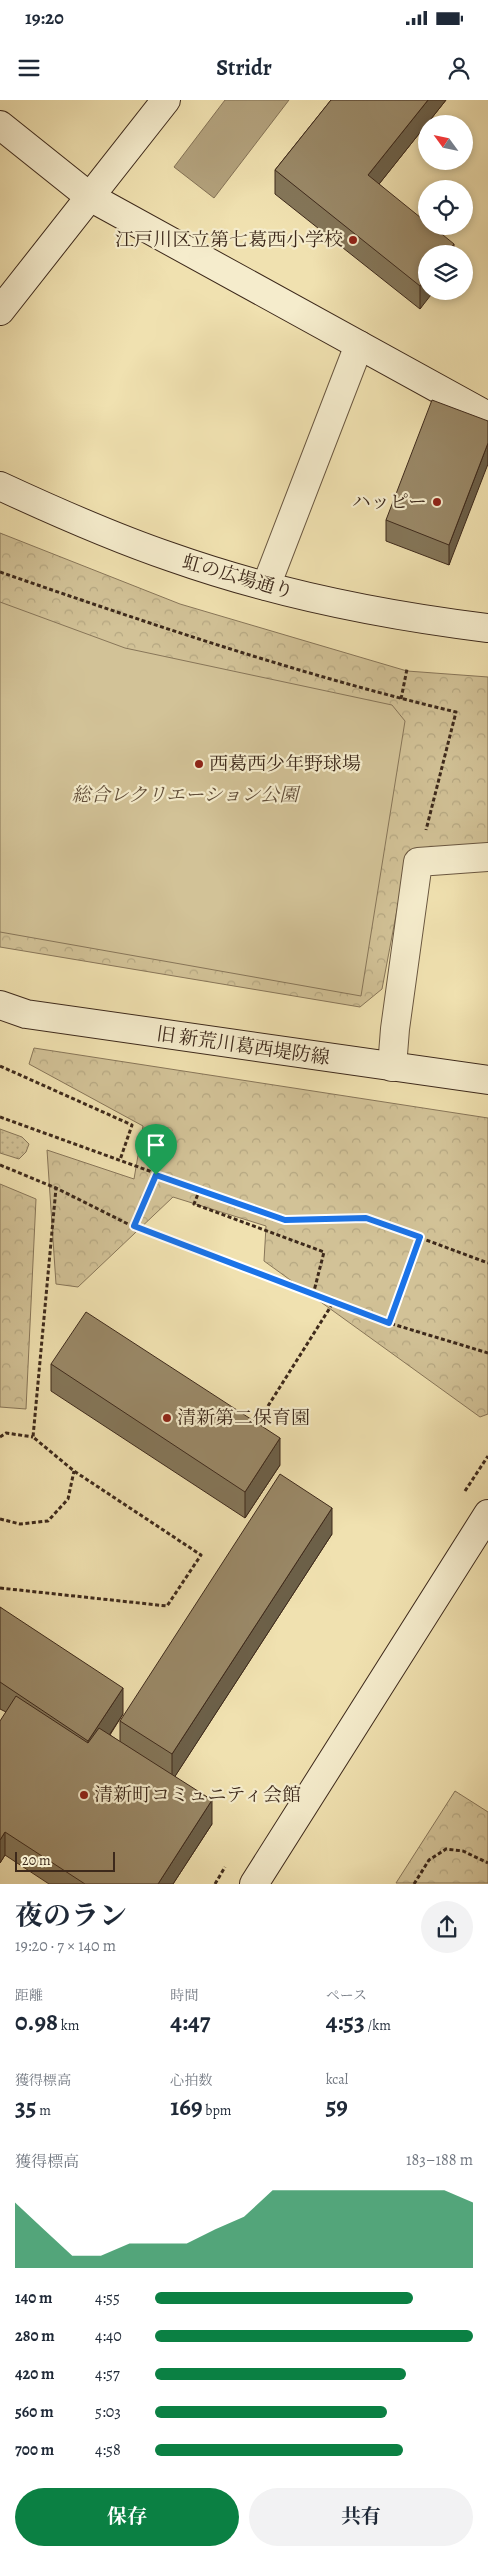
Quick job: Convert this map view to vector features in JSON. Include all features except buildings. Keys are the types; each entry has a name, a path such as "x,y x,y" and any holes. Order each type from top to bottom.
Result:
{"street":[{"path":"0,311 166,100"},
{"path":"0,125 90,196 488,416"},
{"path":"266,586 359,345"},
{"name":"虹の広場通り","path":"0,486 80,523 172,558 266,586 358,608 488,628"},
{"path":"392,1067 395,1029 418,862 488,857"},
{"name":"旧 新荒川葛西堤防線","path":"0,1005 26,1014 488,1080"},
{"path":"254,1884 488,1514"}],"path":[{"path":"0,572 169,630 400,699 456,712 418,862"},
{"path":"400,699 408,668"},
{"path":"0,1066 132,1125 120,1160"},
{"path":"0,1117 120,1160 156,1175 285,1220 366,1218 488,1263"},
{"path":"0,1165 56,1188 134,1226 332,1303 389,1323 488,1353"},
{"path":"134,1226 156,1175"},
{"path":"33,1437 56,1188"},
{"path":"200,1189 194,1204 324,1252 313,1295"},
{"path":"389,1323 420,1237"},
{"path":"268,1406 332,1303"},
{"path":"0,1437 6,1433 33,1437 74,1471 201,1555 167,1606 0,1588"},
{"path":"478,1471 488,1456"},
{"path":"0,1519 20,1524 48,1521 68,1499 74,1471"},
{"path":"414,1884 429,1860 446,1849 463,1851 488,1863"}],"green space":[{"name":"西葛西少年野球場","path":"0,533 180,604 407,671 488,677 488,847 408,852 382,989 360,1007 0,947"},
{"name":"西葛西少年野球場","path":"0,602 125,648 392,705 405,721 361,996 0,932"},
{"path":"34,1048 488,1118 488,1414 480,1417 264,1261 266,1226 173,1197 78,1287 56,1284 47,1150 134,1179 143,1126 29,1064"},
{"path":"0,1129 22,1137 29,1144 26,1152 19,1159 0,1153"},
{"path":"0,1184 36,1199 26,1409 0,1407"},
{"path":"455,1791 488,1812 488,1883 396,1883"}],"shaded area":[{"path":"225,100 289,100 214,198 174,167"}],"place":[{"name":"江戸川区立第七葛西小学校","path":"353,240"},
{"name":"ハッピー","path":"437,502"},
{"name":"西葛西少年野球場","path":"199,764"},
{"name":"清新第二保育園","path":"167,1418"},
{"name":"清新町コミュニティ会館","path":"84,1795"}],"route":[{"path":"156,1175 285,1220 366,1218 420,1237 389,1323 332,1303 134,1226 156,1175"}],"park label":[{"name":"総合レクリエーション公園","path":"185,795"}]}
